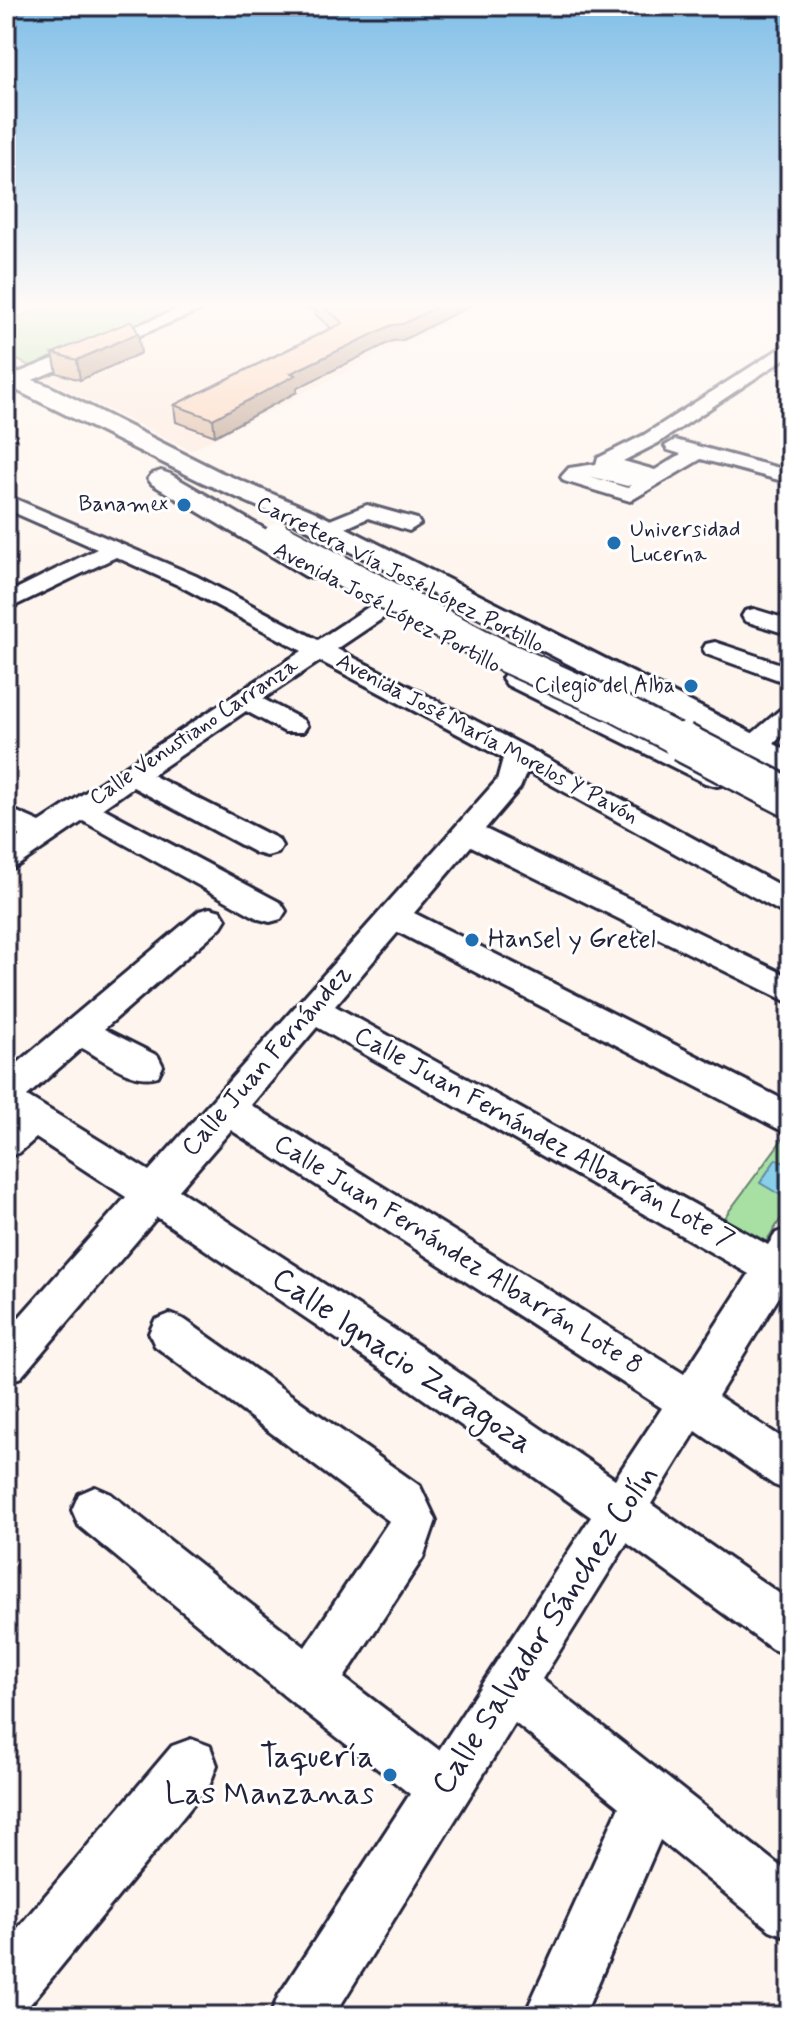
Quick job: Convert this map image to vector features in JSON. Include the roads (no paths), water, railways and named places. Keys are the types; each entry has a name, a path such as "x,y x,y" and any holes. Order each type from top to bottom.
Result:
{"main road":[{"name":"Avenida José López Portillo","path":"57,397 211,477 303,531 756,747 789,766"},
{"path":"8,399 80,437"},
{"name":"Carretera Vía José López Portillo","path":"134,466 161,479 303,531 545,650 631,700 789,766"},
{"name":"Avenida José López Portillo","path":"161,479 240,528 513,676 790,815"},
{"name":"Carretera Vía José López Portillo","path":"303,531 501,655 616,707 790,798"}],"street":[{"path":"698,452 635,495 625,495 571,477 578,470 607,462 651,439 714,397"},
{"path":"651,439 790,477"},
{"path":"607,462 652,482"},
{"name":"Avenida José María Morelos Y Pavón","path":"6,501 188,581 518,754 790,904"},
{"path":"303,531 367,511 409,524"},
{"path":"6,603 115,549"},
{"name":"Calle Venustiano Carranza","path":"6,859 384,607"},
{"path":"754,616 790,628"},
{"path":"715,649 790,676"},
{"path":"243,699 294,726"},
{"path":"717,776 756,747 790,715"},
{"name":"Calle Juan Fernández","path":"6,1363 510,782 518,754"},
{"path":"751,794 789,766"},
{"path":"131,775 267,846"},
{"path":"81,808 270,911"},
{"path":"6,816 41,835"},
{"path":"466,832 790,991"},
{"path":"393,916 790,1120"},
{"path":"13,1114 79,1031 210,919"},
{"name":"Calle Juan Fernández Albarrán Lote 7","path":"313,1009 785,1263"},
{"path":"79,1031 145,1066"},
{"name":"Calle Juan Fernández Albarrán Lote 8","path":"226,1108 690,1402 790,1469"},
{"name":"Calle Ignacio Zaragoza","path":"13,1114 154,1192 624,1511 790,1631"},
{"name":"Calle Salvador Sánchez Colín","path":"300,2016 444,1787 624,1511 690,1402 785,1263"},
{"path":"170,1333 404,1502 413,1520 406,1541 310,1684"},
{"path":"95,1510 310,1684 444,1787"},
{"path":"511,1687 790,1910"},
{"path":"6,1987 191,1765"},
{"path":"554,2016 650,1800"}],"water":[{"path":"776,1159 790,1166 790,1188 784,1197 760,1183"}],"place":[{"name":"Banamex","path":"184,505"},
{"name":"Universidad Lucerna","path":"614,543"},
{"name":"Cilegio del Alba","path":"691,686"},
{"name":"Hansel y Gretel","path":"472,940"},
{"name":"Taquería Las Manzanas","path":"390,1775"}]}
